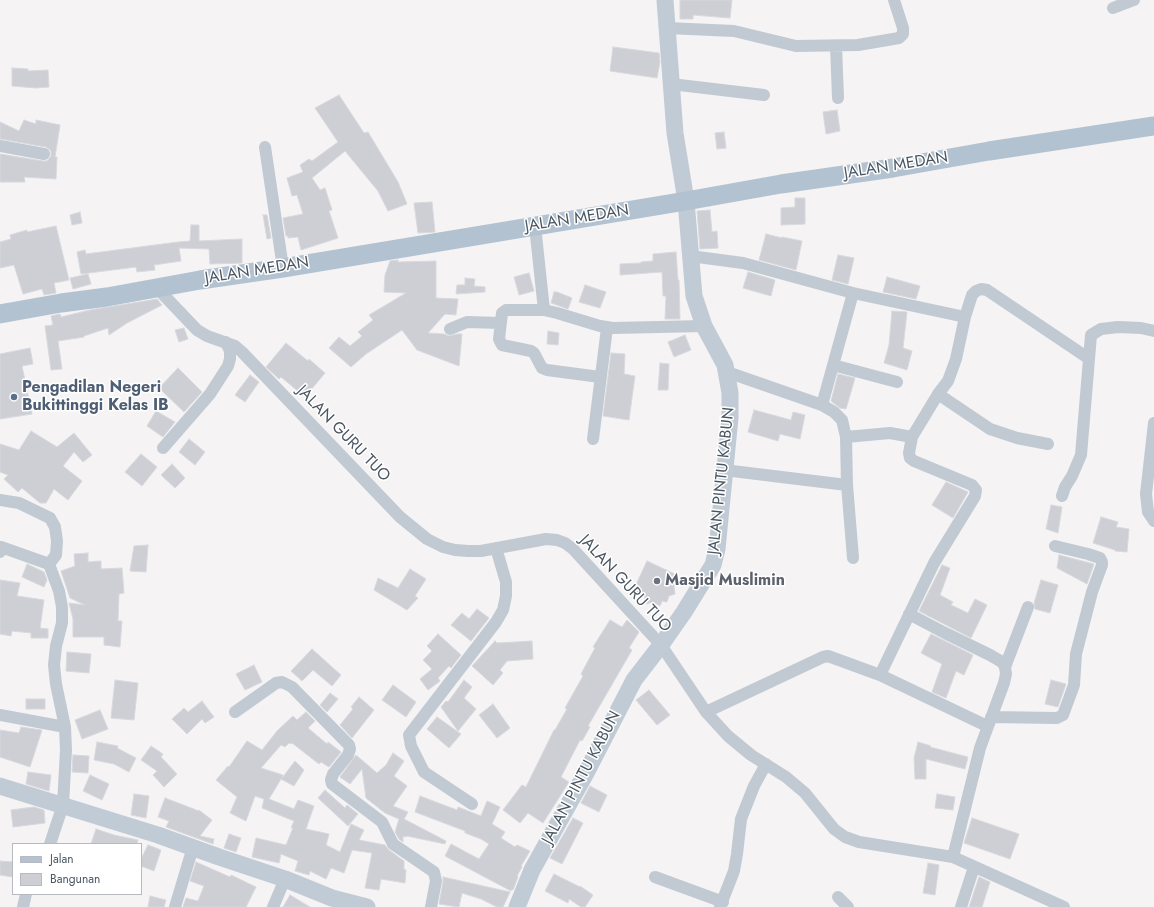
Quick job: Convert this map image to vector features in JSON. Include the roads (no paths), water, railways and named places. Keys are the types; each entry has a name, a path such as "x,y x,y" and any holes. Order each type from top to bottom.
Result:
{"main road":[{"name":"JALAN MEDAN","path":"0,314 781,184 893,168 996,150 1154,126"}],"street":[{"name":"JALAN PINTU KABUN","path":"517,907 532,870 586,773 634,680 684,612 713,565 717,549 730,418 730,393 725,365 704,326 694,296 686,201 675,133 665,0"},
{"path":"667,28 734,31 796,46 858,45 899,38 903,34 903,28 894,0"},
{"path":"1113,8 1134,0"},
{"path":"836,46 838,98"},
{"path":"671,84 764,95"},
{"path":"0,146 44,154"},
{"path":"265,147 283,268"},
{"path":"535,226 544,310"},
{"path":"690,256 742,263 853,293 965,317"},
{"name":"JALAN GURU TUO","path":"157,288 197,330 207,336 235,346 242,352 400,517 427,539 443,547 455,550 482,551 546,539 557,540 565,543 573,549 661,645 706,712 728,736 751,755 786,777 805,793 834,829 845,838 859,842 953,857 1041,902 1064,907"},
{"path":"880,675 934,564 974,496 976,490 972,485 914,461 910,458 909,453 912,437 938,394 948,381 956,359 965,317 972,295 981,289 987,290 1088,358"},
{"path":"822,405 853,293"},
{"path":"600,377 547,370 542,368 534,353 531,351 502,345 499,339 501,314 503,311 544,310 557,312 607,328 704,326"},
{"path":"450,329 467,322 500,323"},
{"path":"593,439 607,328"},
{"path":"1062,496 1065,487 1077,466 1080,455 1091,335 1102,328 1133,328 1154,331"},
{"path":"163,448 210,394 228,366 230,351 226,342"},
{"path":"832,365 897,382"},
{"path":"726,372 822,405 834,412 842,420 846,437 847,485 853,558"},
{"path":"938,394 990,429 1017,438 1048,444"},
{"path":"1154,423 1146,494 1148,512 1154,521"},
{"path":"846,437 890,432 912,437"},
{"path":"724,470 847,485"},
{"path":"0,500 19,503 50,518 55,527 57,541 56,555 49,564"},
{"path":"706,712 823,657 832,657 880,675 989,722 1057,718 1063,716 1074,685 1076,654 1092,592 1102,565 1100,558 1055,546"},
{"path":"0,552 1,547 49,564"},
{"path":"472,804 424,772 411,746 409,735 496,622 503,610 506,596 506,582 496,548"},
{"path":"49,564 59,591 62,607 62,623 56,646 54,665 56,684 65,727 66,750 63,805 50,843"},
{"path":"1005,667 1028,607"},
{"path":"909,614 990,655 1002,662 1005,667 1006,674 1004,683 989,722 972,779 953,857"},
{"path":"235,712 276,683 282,682 292,687 349,746 350,750 348,755 333,774 331,780 332,784 382,822 393,844 434,872 436,881 431,907"},
{"path":"0,715 65,727"},
{"path":"655,878 721,904 734,871 741,819 754,786 766,764"},
{"path":"0,786 140,829 285,879 332,898 367,907"},
{"path":"175,907 193,847"},
{"path":"961,907 974,867"},
{"path":"273,907 285,879"},
{"path":"23,907 26,895"},
{"path":"838,897 848,907"}],"place":[{"name":"Pengadilan Negeri Bukittinggi Kelas IB","path":"14,397"},
{"name":"Masjid Muslimin","path":"657,581"}]}
